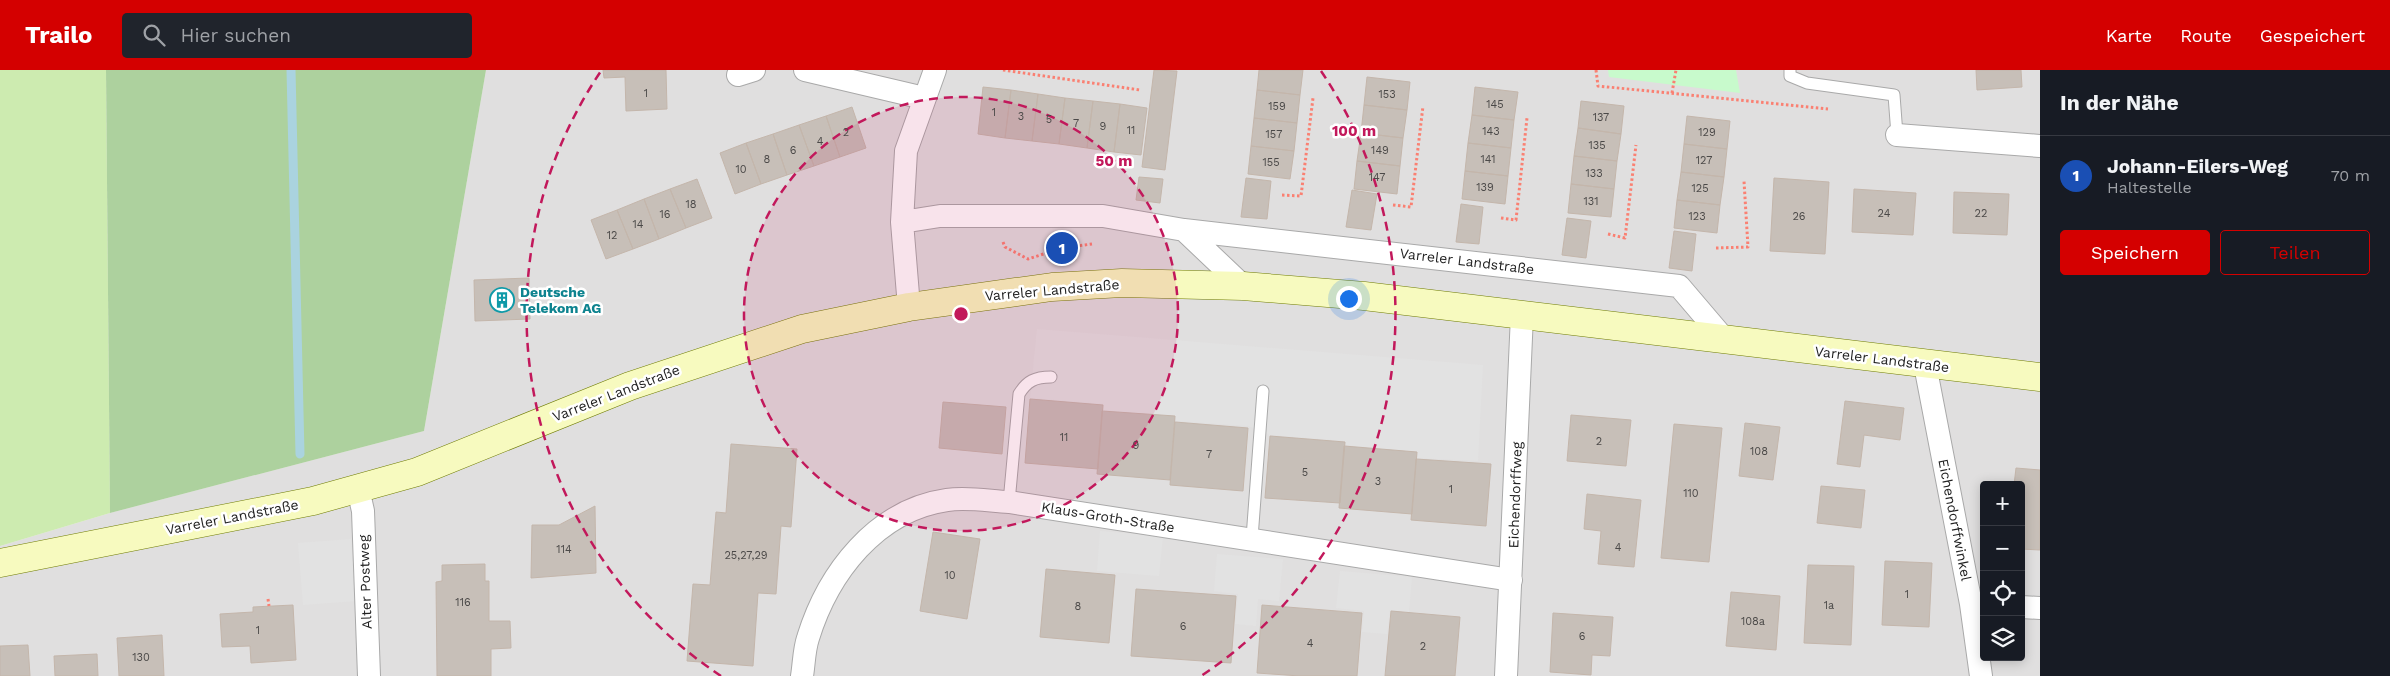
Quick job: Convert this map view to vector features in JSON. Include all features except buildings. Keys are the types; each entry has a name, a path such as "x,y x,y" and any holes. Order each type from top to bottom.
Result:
{"main road":[{"name":"Varreler Landstraße","path":"0,563 313,501 417,472 630,386 723,354 802,330 909,307 1052,288 1104,284 1243,286 1364,296 1925,365 2040,377"}],"street":[{"path":"806,70 924,98"},
{"path":"909,307 902,222 906,151 935,70"},
{"path":"1897,135 2040,146"},
{"name":"Varreler Landstraße","path":"902,222 940,216 1103,216 1184,230 1679,286 1725,340"},
{"path":"1184,230 1243,286"},
{"name":"Eichendorffweg","path":"1506,676 1522,314"},
{"name":"Eichendorffwinkel","path":"1925,365 1978,604 1981,676"},
{"name":"Alter Postweg","path":"358,489 363,511 369,676"},
{"name":"Klaus-Groth-Straße","path":"802,676 807,639 821,604 837,574 864,542 886,524 919,506 949,500 1009,502 1252,538 1511,580"},
{"path":"2025,607 2040,608"}],"lane":[{"path":"1790,70 1790,76 1807,83 1894,95 1897,135"},
{"path":"1009,502 1019,394 1029,382 1037,377 1051,377"},
{"path":"1252,538 1263,391"}],"path":[{"path":"1003,70 1140,90"},
{"path":"1596,70 1598,86 1837,110"},
{"path":"1672,93 1676,70"},
{"path":"1282,195 1301,196 1313,98"},
{"path":"1393,205 1411,207 1423,106"},
{"path":"1501,218 1516,220 1527,118"},
{"path":"1608,234 1625,238 1636,145"},
{"path":"1716,248 1748,247 1744,181"},
{"path":"997,216 1005,247 1028,259 1062,248 1088,246 1095,242"},
{"path":"268,599 269,606"}],"shaded area":[{"path":"486,70 2040,70 2040,676 0,676 0,546 110,513 424,431"},
{"path":"1037,329 1483,365 1478,461 1417,458 1417,452 1345,445 1345,441 1270,435 1248,426 1176,421 1176,416 1104,410 1104,404 1030,398"},
{"path":"1100,531 1163,536 1159,576 1097,571"},
{"path":"351,539 356,601 303,605 298,543"},
{"path":"1217,554 1283,559 1279,601 1258,599 1256,626 1235,624 1238,594 1214,591"},
{"path":"1340,571 1412,577 1409,612 1390,610 1387,634 1362,632 1364,611 1336,608"}],"green space":[{"path":"0,70 106,70 110,513 0,546"},
{"path":"106,70 486,70 424,431 110,513"},
{"path":"1608,70 1736,70 1740,93 1609,77"}],"waterway":[{"path":"291,70 300,454"}],"place":[{"name":"Johann-Eilers-Weg","path":"1062,248"},
{"name":"Deutsche Telekom AG","path":"502,300"}]}
